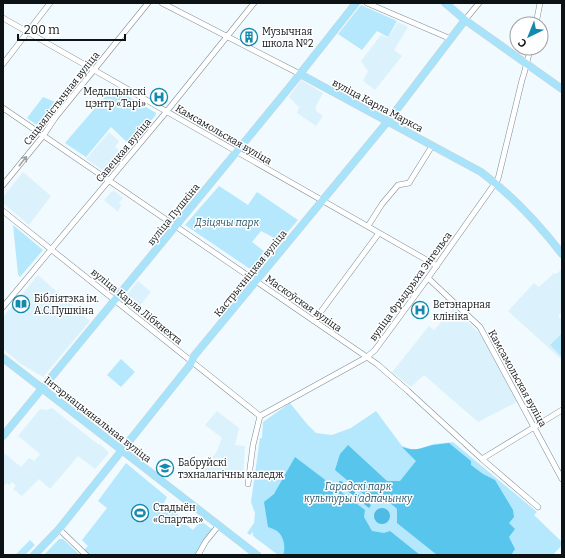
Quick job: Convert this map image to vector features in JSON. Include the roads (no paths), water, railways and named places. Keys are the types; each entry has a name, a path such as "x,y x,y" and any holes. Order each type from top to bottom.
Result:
{"main road":[{"name":"вуліца Пушкіна","path":"3,436 300,74 356,3"},
{"path":"445,3 465,20 562,89"},
{"name":"Кастрычніцкая вуліца","path":"34,555 59,529 256,281 388,121 465,20"},
{"name":"вуліца Карла Маркса","path":"300,74 481,172 496,182 540,226 562,254"},
{"name":"Інтэрнацыянальная вуліца","path":"3,358 254,554"}],"street":[{"path":"3,64 50,3"},
{"name":"Сацыялістычная вуліца","path":"3,185 148,3"},
{"name":"вуліца Карла Маркса","path":"162,3 300,74"},
{"name":"Савецкая вуліца","path":"3,307 167,111 254,3"},
{"path":"367,3 451,39"},
{"name":"Кастрычніцкая вуліца","path":"465,20 480,3"},
{"path":"538,16 540,3"},
{"name":"Камсамольская вуліца","path":"3,18 437,266"},
{"name":"вуліца Фрыдрыха Энгельса","path":"260,416 367,357 375,350 437,266 496,182 504,158 528,56"},
{"name":"Маскоўская вуліца","path":"3,108 367,357 398,382 482,460 538,507"},
{"path":"368,226 382,204 398,185 409,183 432,146"},
{"name":"вуліца Карла Лібкнехта","path":"3,211 260,416"},
{"path":"314,321 379,233"},
{"name":"Камсамольская вуліца","path":"428,278 480,327 535,427 562,480"},
{"path":"482,460 562,410"},
{"path":"248,484 253,445 260,416"},
{"path":"198,555 206,541 219,526"},
{"path":"59,529 86,555"}],"place":[{"name":"Музычная школа №2","path":"249,37"},
{"name":"Медыцынскі цэнтр «Тарі»","path":"159,97"},
{"name":"Бібліятэка ім. А.С.Пушкіна","path":"21,304"},
{"name":"Ветэнарная клініка","path":"420,310"},
{"name":"Бабруйскі тэхналагічны каледж","path":"165,468"},
{"name":"Стадыён «Спартак»","path":"140,513"}],"park label":[{"name":"Дзіцячы парк","path":"227,222"},
{"name":"Гарадскі парк культуры і адпачынку","path":"358,492"}]}
